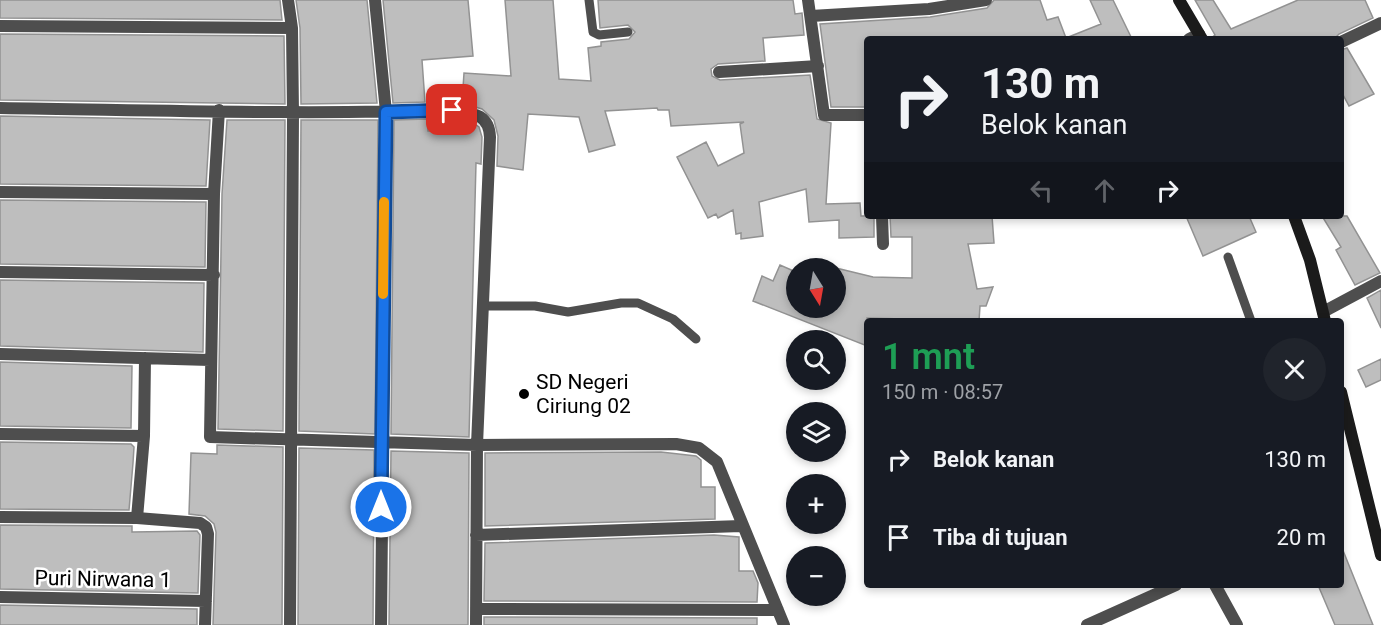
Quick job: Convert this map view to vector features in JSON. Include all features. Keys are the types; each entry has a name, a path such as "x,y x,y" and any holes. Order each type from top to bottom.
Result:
{"main road":[{"path":"1179,0 1197,36"},
{"path":"1295,219 1310,260 1323,318"},
{"path":"1344,404 1381,555"}],"street":[{"path":"288,0 292,28 293,114 290,625"},
{"path":"375,0 386,112 381,440 381,625"},
{"path":"808,0 825,116 864,115"},
{"path":"811,16 929,9 986,0"},
{"path":"1344,41 1381,23"},
{"path":"0,26 292,28"},
{"path":"719,72 818,66"},
{"path":"0,108 219,110 293,114 452,110 478,114 488,123 490,137 477,446 476,625"},
{"path":"219,110 214,194 210,437 381,440 477,446 676,444 699,448 717,462 741,526 784,625"},
{"path":"0,192 214,194"},
{"path":"882,219 882,244"},
{"path":"0,272 214,275"},
{"path":"1323,318 1381,281"},
{"path":"0,354 210,360"},
{"path":"137,518 144,436 145,358"},
{"path":"0,434 144,436"},
{"path":"0,517 137,518 193,521 206,527 206,625"},
{"path":"476,535 741,526"},
{"path":"1087,625 1169,588"},
{"path":"1217,588 1237,625"},
{"name":"Puri Nirwana 1","path":"0,597 206,601"},
{"path":"477,609 778,610"}],"lane":[{"path":"589,0 593,32 599,35 628,32"},
{"path":"1228,257 1250,318"},
{"path":"483,306 535,306 568,312 621,303 638,303 673,319 696,339"}],"building":[{"path":"0,0 280,0 282,20 0,18"},
{"path":"296,0 367,0 377,103 301,104 300,28"},
{"path":"383,0 468,0 473,56 422,60 425,102 393,103"},
{"path":"505,0 553,0 559,79 591,81 588,48 601,46 601,42 629,39 635,32 628,25 600,28 598,0 793,0 795,14 802,13 804,35 763,38 765,61 718,64 711,69 712,76 720,80 810,75 817,119 831,123 826,204 860,203 861,216 864,216 864,219 874,219 874,237 839,238 839,220 809,222 806,189 759,202 763,236 741,239 741,233 736,234 733,210 718,218 716,214 708,218 677,157 706,142 718,166 744,153 740,124 744,122 671,126 669,110 658,110 657,108 605,111 615,145 589,152 579,117 528,114 523,170 497,166 498,136 494,120 482,109 462,103 464,73 511,76"},
{"path":"994,0 1040,0 1047,20 1058,17 1065,36 864,36 864,107 831,107 820,24 930,17 987,8"},
{"path":"1090,0 1113,0 1131,36 1071,36 1101,24"},
{"path":"1195,0 1213,0 1231,29 1298,0 1365,0 1373,18 1337,36 1215,35"},
{"path":"0,34 284,36 285,104 0,100"},
{"path":"1347,48 1374,94 1349,106 1344,97 1344,49"},
{"path":"0,116 210,120 206,186 0,184"},
{"path":"427,119 428,131 460,131 461,120 470,121 479,127 482,137 481,164 476,163 469,437 391,434 394,120"},
{"path":"227,120 285,120 283,431 218,429 222,194"},
{"path":"301,120 378,120 375,434 299,431"},
{"path":"0,200 206,202 205,267 0,264"},
{"path":"1344,216 1347,216 1380,273 1355,285 1336,250 1341,247 1324,219 1344,219"},
{"path":"890,219 992,219 994,243 968,244 977,289 993,287 986,306 980,306 979,318 864,318 864,345 846,338 846,330 826,330 796,318 846,318 846,270 873,277 912,278 912,237 891,237"},
{"path":"1187,219 1250,219 1256,232 1203,256"},
{"path":"780,265 786,268 786,314 753,301 762,276 773,281"},
{"path":"0,280 204,283 203,352 0,346"},
{"path":"1381,290 1381,328 1367,298"},
{"path":"1381,359 1381,380 1366,387 1358,370"},
{"path":"0,362 132,366 131,428 0,426"},
{"path":"0,442 131,444 134,447 129,510 0,509"},
{"path":"217,445 283,447 282,625 213,625 216,532 214,524 205,516 189,514 191,453 217,454"},
{"path":"299,448 374,450 373,625 298,625"},
{"path":"391,451 469,453 468,625 389,625"},
{"path":"661,452 696,456 701,460 701,487 715,487 715,519 485,526 485,453"},
{"path":"0,525 132,526 132,532 197,531 200,535 198,593 0,589"},
{"path":"714,535 739,537 739,571 753,571 758,583 757,602 484,601 485,543"},
{"path":"1344,553 1373,625 1335,625 1319,588 1344,588"},
{"path":"0,605 197,609 197,625 0,625"},
{"path":"484,617 757,618 757,625 484,625"}],"slow traffic":[{"path":"383,294 384,202"}],"place":[{"name":"SD Negeri Ciriung 02","path":"524,394"}],"route":[{"path":"381,507 386,112 452,110"}]}
